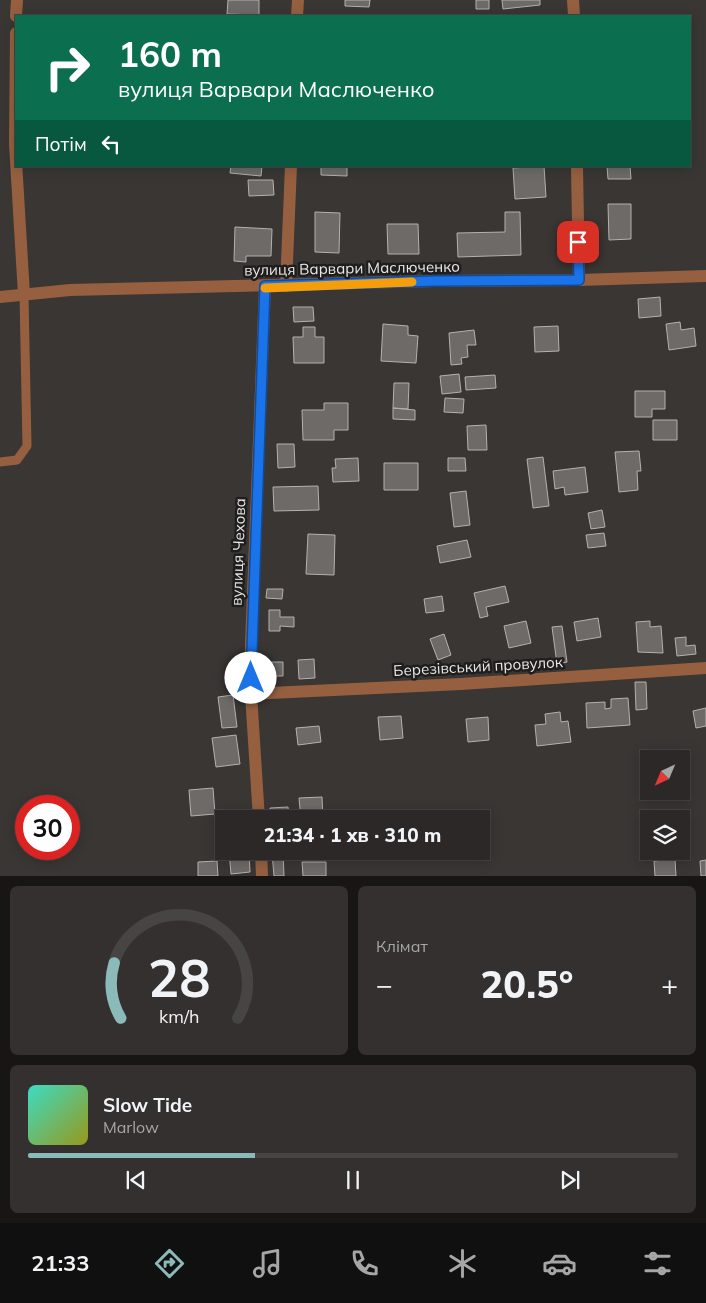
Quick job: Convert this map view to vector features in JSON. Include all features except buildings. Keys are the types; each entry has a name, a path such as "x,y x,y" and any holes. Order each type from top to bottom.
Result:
{"street":[{"path":"16,15 17,0"},
{"path":"298,0 298,15"},
{"path":"573,0 574,15"},
{"path":"16,167 24,295"},
{"path":"286,286 291,167"},
{"path":"577,167 579,280"},
{"name":"вулиця Варвари Маслюченко","path":"0,297 70,290 706,276"},
{"name":"вулиця Чехова","path":"258,810 251,694 252,614 265,286"},
{"name":"Березівський провулок","path":"251,694 461,684 706,668"},
{"path":"261,860 262,876"}],"lane":[{"path":"0,462 17,460 27,446 24,295"}],"slow traffic":[{"path":"265,288 265,286 412,282"}],"route":[{"path":"251,678 265,286 435,281 579,280 578,242"}]}
